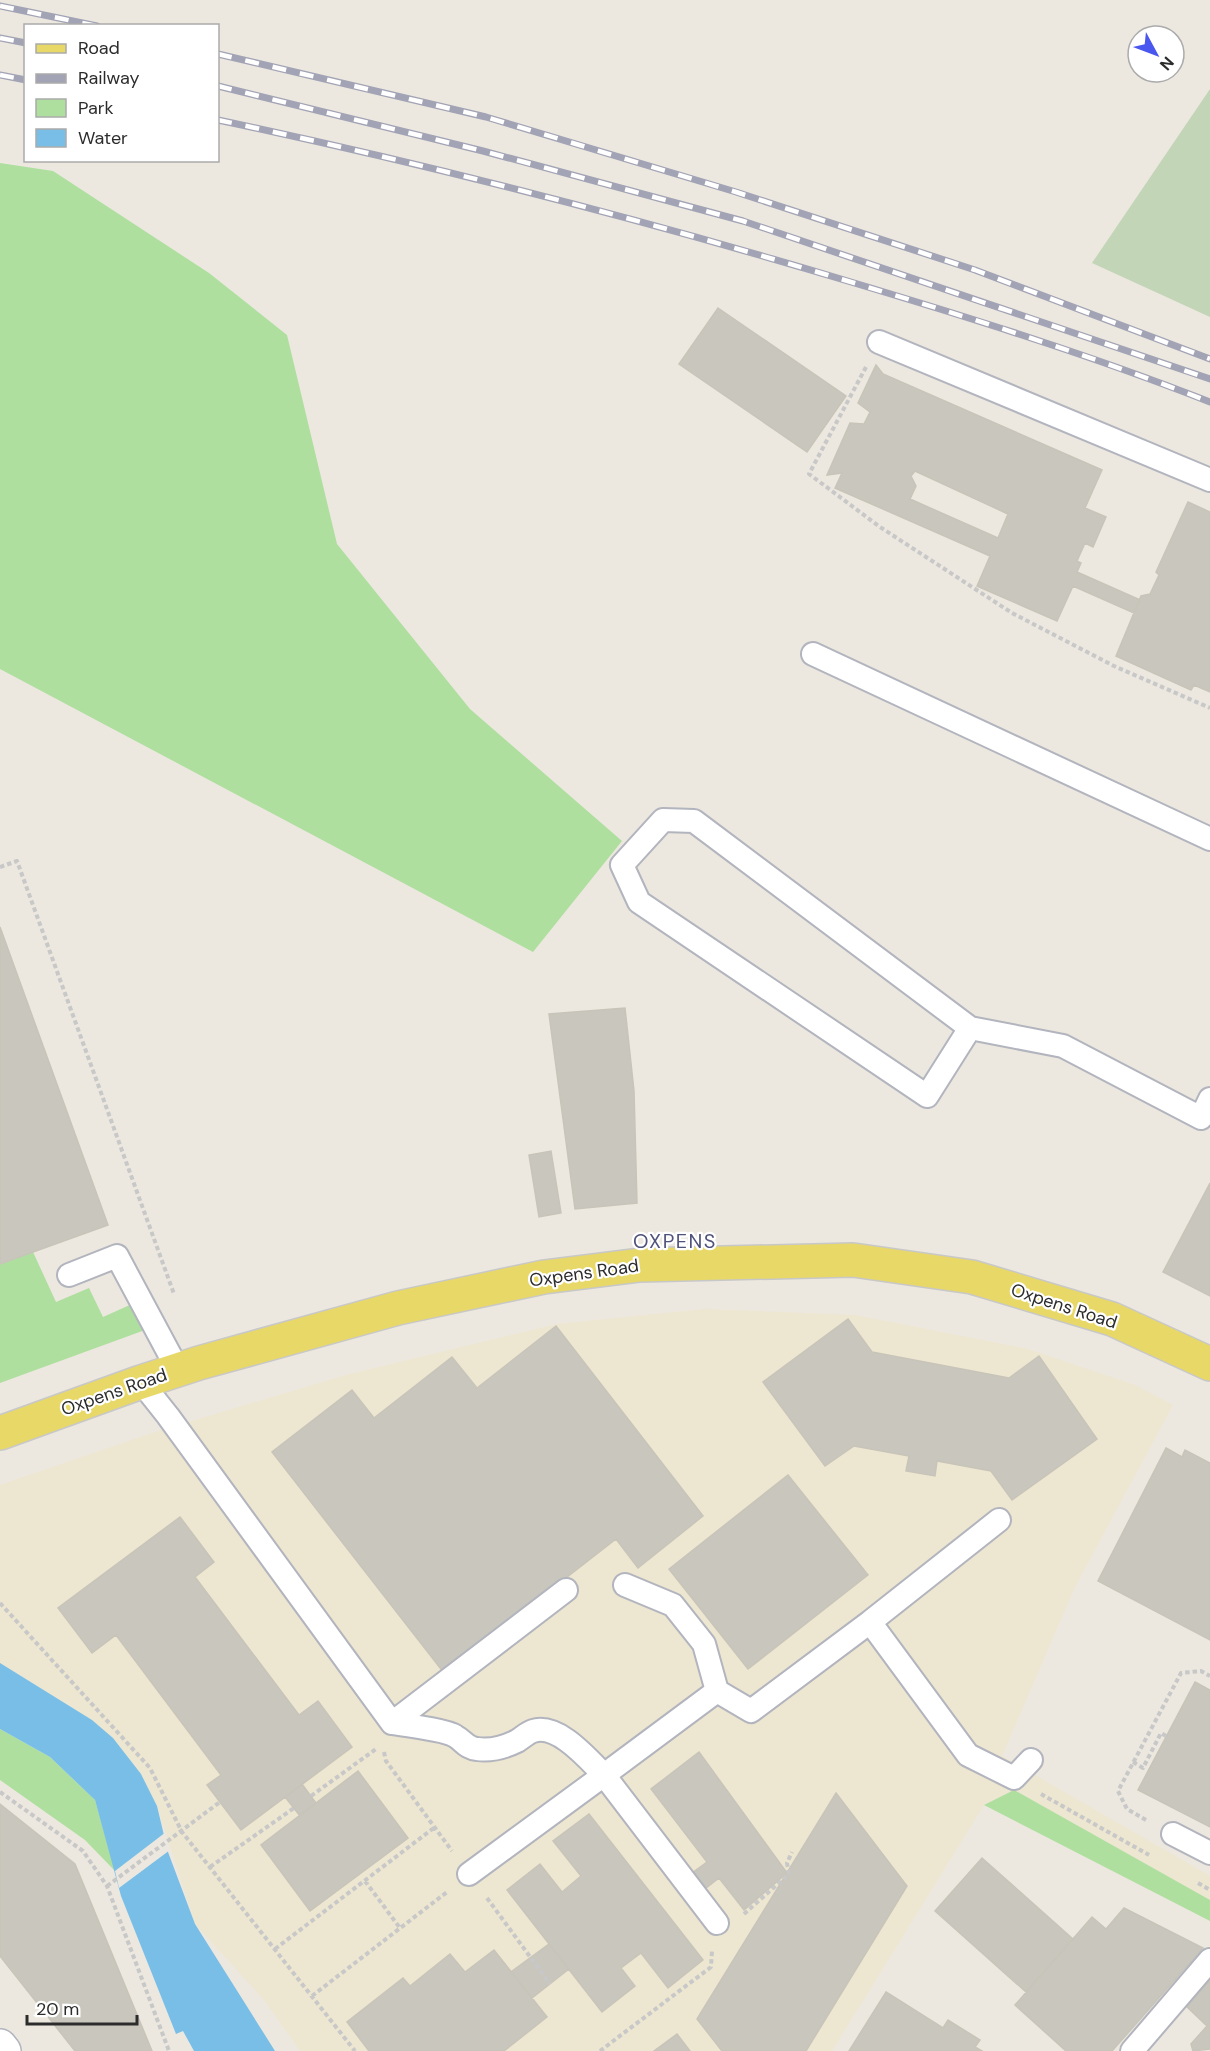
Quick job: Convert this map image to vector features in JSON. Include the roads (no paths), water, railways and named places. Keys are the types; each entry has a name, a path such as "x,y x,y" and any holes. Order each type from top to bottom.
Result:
{"main road":[{"name":"Oxpens Road","path":"0,1433 178,1370 398,1308 544,1277 640,1265 853,1260 972,1277 1112,1319 1210,1364"}],"street":[{"path":"0,2046 4,2051"}],"lane":[{"path":"879,342 1210,480"},
{"path":"813,654 1210,839"},
{"path":"970,1028 927,1096 639,902 622,865 663,820 694,821 970,1028 1063,1046 1201,1118 1210,1099"},
{"path":"69,1275 117,1256 178,1370"},
{"path":"141,1382 392,1723 454,1735 467,1747 479,1750 495,1749 533,1731 544,1730 557,1734 580,1751 604,1774 728,1920"},
{"path":"625,1585 673,1605 704,1644 717,1691 751,1711 870,1622 999,1520"},
{"path":"392,1723 566,1590"},
{"path":"870,1622 968,1755 1014,1778 1031,1760"},
{"path":"464,1867 604,1774 717,1691"},
{"path":"1173,1834 1210,1853"},
{"path":"1132,2051 1210,1960"}],"water":[{"path":"0,1663 92,1720 113,1738 141,1774 157,1806 168,1852 195,1924 275,2051 194,2051 183,2031 176,2034 121,1896 95,1800 50,1757 0,1729"}],"railway":[{"path":"0,6 87,24"},
{"path":"0,38 24,43"},
{"path":"219,54 486,117 736,192 975,270 1210,359"},
{"path":"0,75 24,80"},
{"path":"219,86 483,151 743,221 1210,379"},
{"path":"219,120 457,174 772,259 1032,338 1210,402"}],"district":[{"name":"OXPENS","path":"675,1241"}]}
